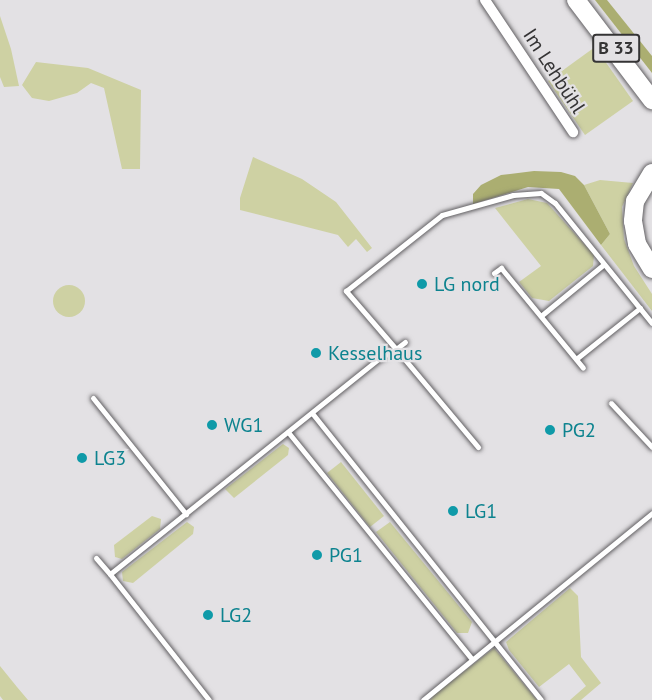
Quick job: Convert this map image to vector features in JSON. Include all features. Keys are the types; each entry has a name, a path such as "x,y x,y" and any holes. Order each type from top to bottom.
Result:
{"main road":[{"name":"B 33","path":"576,0 652,100"},
{"path":"652,173 635,201 633,221 637,244 652,269"}],"street":[{"name":"Im Lehbühl","path":"485,0 573,132"}],"lane":[{"path":"478,447 346,291 442,215 513,195 541,193 555,203 652,323"},
{"path":"542,315 604,264"},
{"path":"494,273 501,268 542,315 583,368"},
{"path":"576,359 640,308"},
{"path":"110,574 405,342"},
{"path":"93,398 186,514"},
{"path":"611,403 652,447"},
{"path":"312,413 541,700"},
{"path":"288,432 472,658"},
{"path":"423,700 652,513"},
{"path":"96,558 209,700"}],"green space":[{"path":"595,0 607,0 652,56 652,73"},
{"path":"0,16 11,49 19,86 4,87 0,77"},
{"path":"595,47 633,101 585,135 548,81"},
{"path":"36,62 88,68 141,90 140,169 122,169 104,88 91,83 77,93 49,101 32,98 22,85"},
{"path":"253,157 302,179 336,202 372,248 367,252 356,239 348,247 338,235 240,210 240,198"},
{"path":"534,171 561,172 575,176 584,185 610,234 601,245 559,189 528,187 473,204 473,194 481,185 501,175"},
{"path":"600,180 633,183 622,207 624,239 634,266 652,294 652,311 601,245 610,234 584,185"},
{"path":"528,199 547,203 594,255 593,266 549,301 532,298 519,282 541,266 495,208"},
{"path":"69,285 81,289 85,301 81,313 69,317 57,313 53,301 57,289"},
{"path":"283,444 289,448 288,455 234,498 225,489"},
{"path":"341,462 384,516 370,527 327,473"},
{"path":"152,516 161,519 160,529 122,559 115,557 114,545"},
{"path":"187,522 194,527 193,534 133,583 123,581 122,572"},
{"path":"390,522 472,622 468,633 457,633 376,532"},
{"path":"570,588 578,596 581,657 601,683 581,700 570,700 586,686 569,664 539,687 509,650 506,642"},
{"path":"494,648 537,700 430,700 435,694"},
{"path":"0,666 28,700 3,700 0,696"}],"place":[{"name":"LG nord","path":"422,284"},
{"name":"Kesselhaus","path":"316,353"},
{"name":"WG1","path":"212,425"},
{"name":"PG2","path":"550,430"},
{"name":"LG3","path":"82,458"},
{"name":"LG1","path":"453,511"},
{"name":"PG1","path":"317,555"},
{"name":"LG2","path":"208,615"}]}
